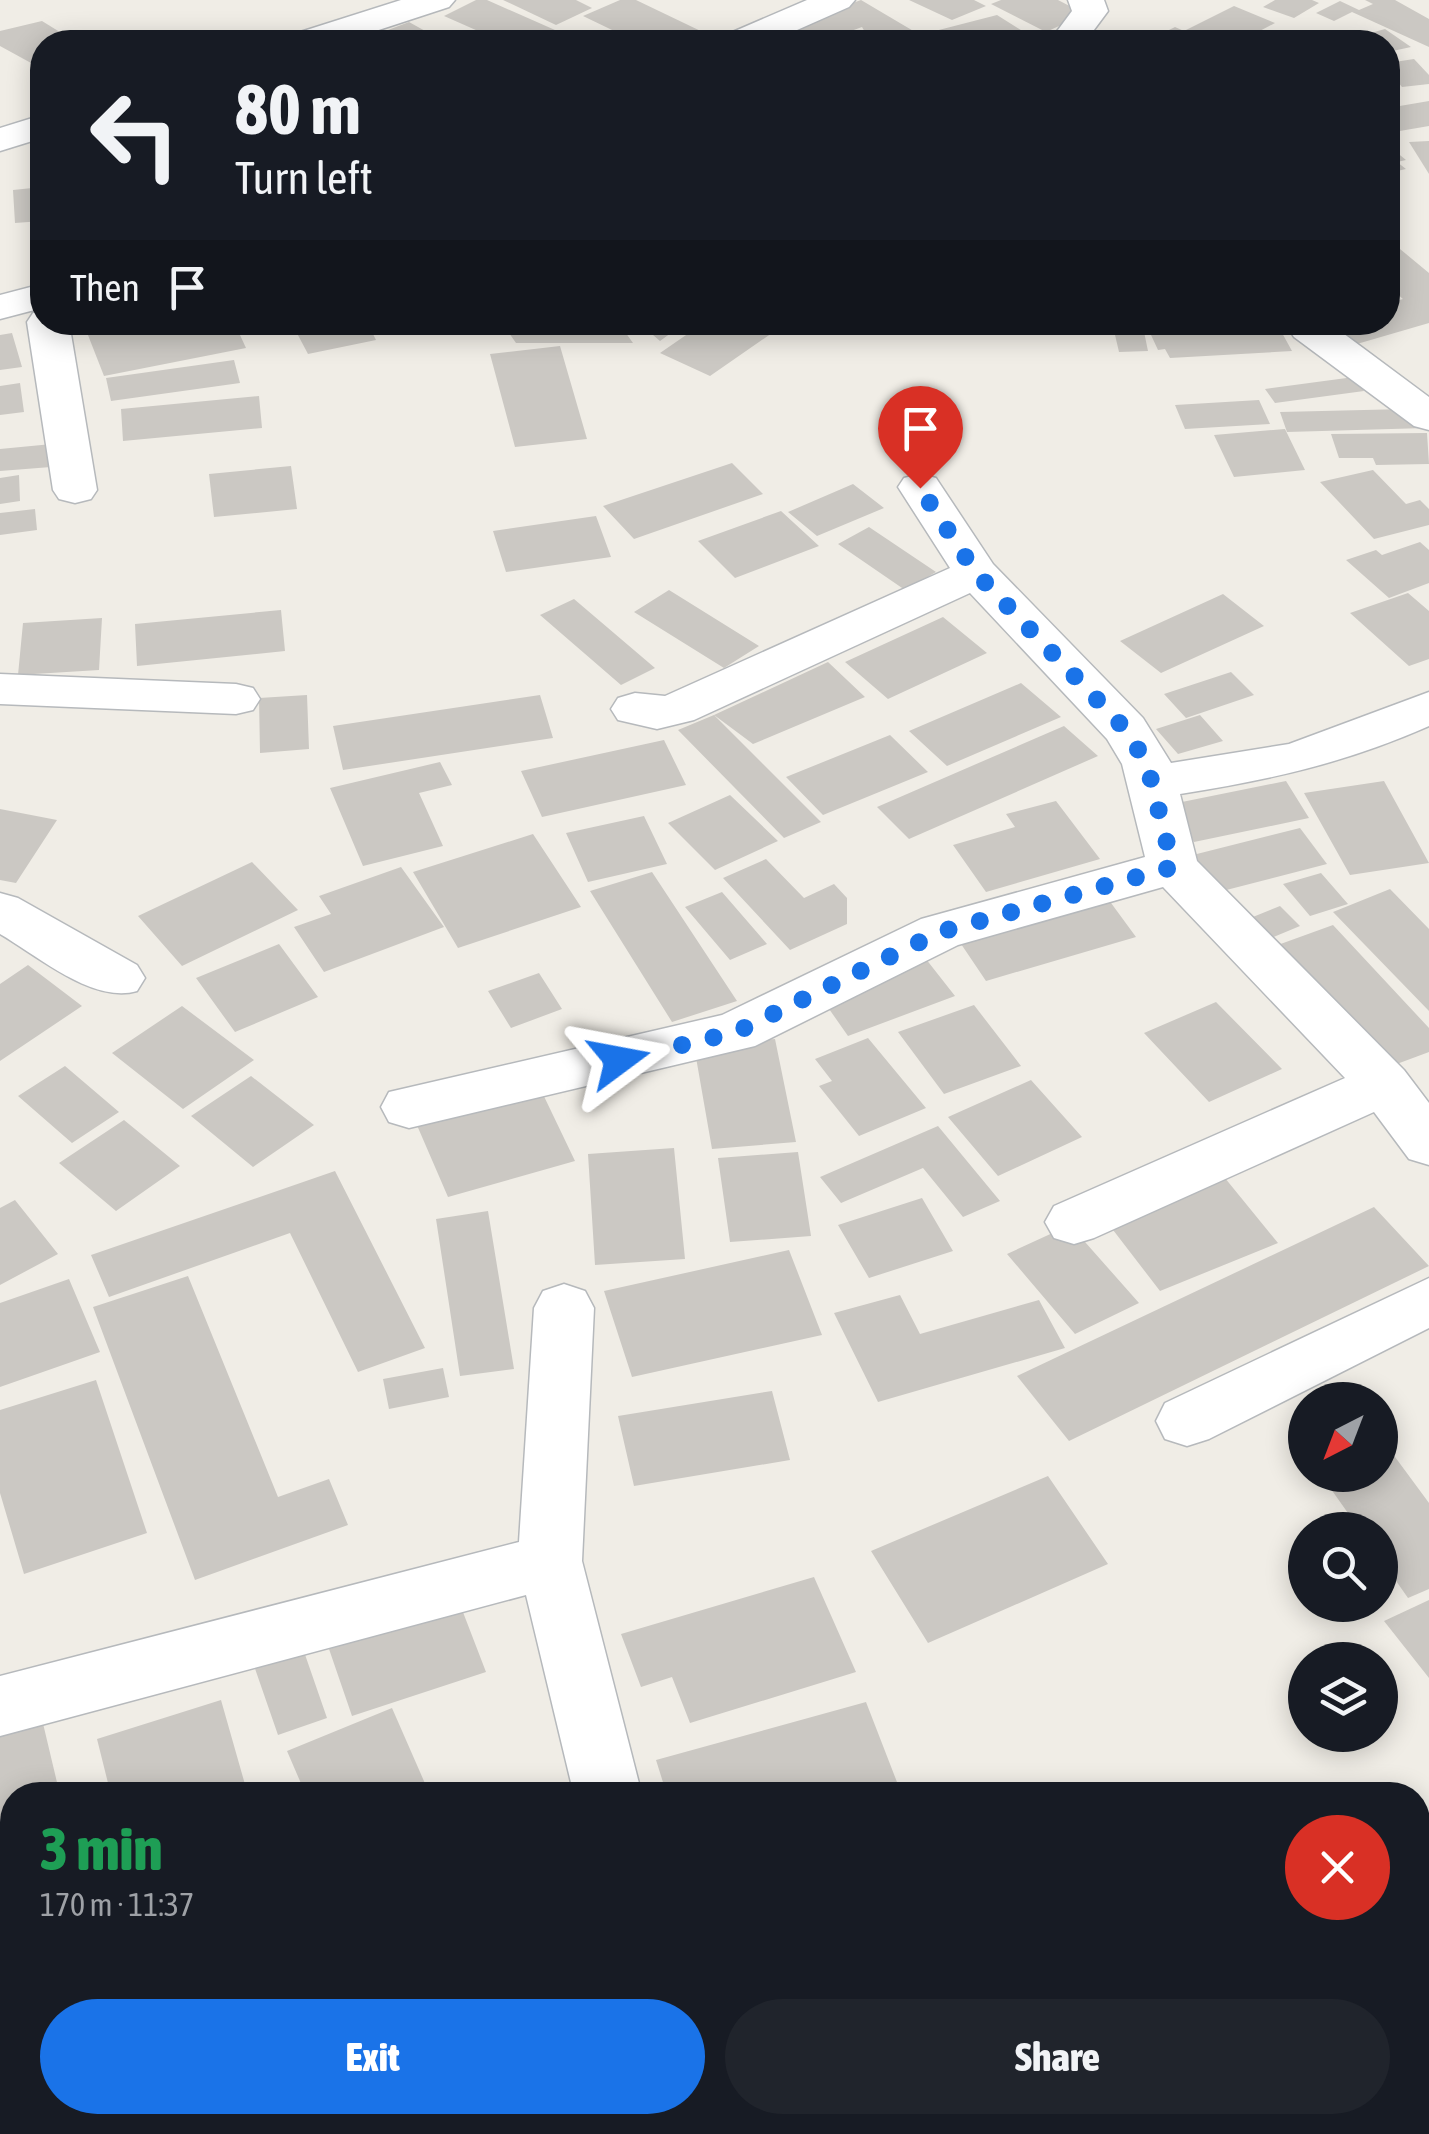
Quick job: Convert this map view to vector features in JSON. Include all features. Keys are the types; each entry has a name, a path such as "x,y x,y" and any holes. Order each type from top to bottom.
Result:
{"street":[{"path":"344,30 438,0"},
{"path":"769,30 838,0"},
{"path":"1076,30 1090,11 1086,0"},
{"path":"0,140 30,130"},
{"path":"0,307 30,299"},
{"path":"50,335 74,490"},
{"path":"1319,335 1429,416"},
{"path":"920,488 976,573 1126,730 1147,764 1173,867 1384,1084 1427,1139"},
{"path":"635,709 657,713 677,709 976,573"},
{"path":"0,689 236,700"},
{"path":"1152,782 1290,760 1340,746 1429,708"},
{"path":"408,1108 736,1032 940,932 1173,867"},
{"path":"0,912 118,978"},
{"path":"1074,1222 1384,1084"},
{"path":"1187,1421 1429,1301"},
{"path":"564,1308 550,1561 605,1782"},
{"path":"0,1706 550,1561"}],"building":[{"path":"476,0 487,0 555,30 476,30 444,16"},
{"path":"503,0 576,0 592,8 556,25"},
{"path":"620,0 636,0 699,30 612,30 583,16"},
{"path":"861,0 912,30 862,27 779,30"},
{"path":"909,0 974,0 986,6 952,20"},
{"path":"1001,0 1058,0 1085,14 1042,30 991,4"},
{"path":"1275,0 1319,3 1294,18 1263,7"},
{"path":"1365,0 1395,0 1429,19 1429,47 1400,34 1400,30 1352,12 1334,21 1316,13 1340,1 1359,10 1373,4"},
{"path":"1234,6 1275,23 1262,30 1186,30"},
{"path":"997,15 1021,30 939,30"},
{"path":"42,21 57,30 30,30 30,62 0,46 0,31"},
{"path":"409,22 423,30 388,30"},
{"path":"1414,59 1429,75 1429,84 1402,87 1400,61"},
{"path":"1429,101 1429,126 1400,131 1400,106"},
{"path":"1429,141 1429,174 1409,142"},
{"path":"30,188 30,222 15,223 13,190"},
{"path":"1400,249 1429,273 1429,323 1400,331"},
{"path":"12,333 22,367 0,370 0,335"},
{"path":"88,335 240,335 246,348 104,376"},
{"path":"298,335 374,335 376,340 308,354"},
{"path":"510,335 627,335 633,343 516,343"},
{"path":"686,335 769,335 710,376 660,353"},
{"path":"1115,335 1145,335 1148,351 1119,352"},
{"path":"1151,335 1283,335 1292,351 1170,358 1165,349 1158,350"},
{"path":"1338,335 1388,335 1350,346"},
{"path":"560,346 587,439 515,447 490,354"},
{"path":"234,360 240,383 111,401 106,378"},
{"path":"1354,377 1364,391 1275,403 1265,389"},
{"path":"20,383 24,412 0,415 0,386"},
{"path":"259,396 262,428 123,441 121,409"},
{"path":"1259,400 1270,424 1185,429 1175,405"},
{"path":"1406,409 1426,428 1287,432 1280,412"},
{"path":"1285,429 1305,470 1234,477 1214,435"},
{"path":"1427,433 1429,464 1376,465 1373,458 1339,458 1331,434"},
{"path":"52,444 51,467 0,471 0,449"},
{"path":"732,463 763,494 634,539 603,506"},
{"path":"291,466 297,509 214,517 209,474"},
{"path":"1373,470 1406,504 1420,500 1429,509 1429,525 1374,539 1320,482"},
{"path":"19,475 20,501 0,504 0,478"},
{"path":"853,484 884,508 817,536 788,512"},
{"path":"35,509 37,530 0,535 0,513"},
{"path":"781,511 819,546 735,578 698,541"},
{"path":"596,516 611,557 506,572 493,531"},
{"path":"869,527 936,572 905,590 838,544"},
{"path":"1420,542 1429,550 1429,583 1389,598 1346,560 1376,550 1382,555"},
{"path":"669,590 759,646 724,668 634,612"},
{"path":"1408,593 1429,611 1429,659 1409,666 1350,613"},
{"path":"1223,594 1264,626 1161,673 1120,641"},
{"path":"574,599 655,668 621,685 540,615"},
{"path":"281,610 285,651 137,666 135,624"},
{"path":"943,617 987,653 888,699 845,662"},
{"path":"102,618 99,670 18,675 23,623"},
{"path":"828,662 865,697 753,744 714,715"},
{"path":"1231,672 1254,695 1186,718 1164,694"},
{"path":"1021,683 1061,717 947,766 909,731"},
{"path":"307,695 309,749 260,753 259,698"},
{"path":"540,695 553,738 343,770 333,726"},
{"path":"714,715 821,822 784,838 678,730"},
{"path":"1200,715 1223,741 1178,754 1156,729"},
{"path":"1064,726 1098,756 909,839 877,807"},
{"path":"890,735 928,772 823,815 786,777"},
{"path":"664,740 686,785 542,817 521,771"},
{"path":"440,762 452,785 419,793 443,846 363,866 330,788"},
{"path":"1286,781 1309,818 1194,842 1172,804"},
{"path":"1384,781 1429,863 1350,875 1304,793"},
{"path":"730,795 778,841 715,870 668,823"},
{"path":"1056,801 1100,859 986,892 953,845 1015,827 1006,814"},
{"path":"0,809 57,820 16,883 0,880"},
{"path":"644,816 667,864 588,882 566,833"},
{"path":"1300,828 1327,864 1203,896 1177,859"},
{"path":"533,834 581,907 458,948 413,872"},
{"path":"766,859 804,898 834,884 847,898 847,924 790,950 723,878"},
{"path":"252,862 298,910 182,966 138,916"},
{"path":"401,867 444,927 324,972 294,927 331,914 319,896"},
{"path":"652,872 737,1001 672,1022 590,891"},
{"path":"1321,873 1348,904 1310,916 1283,884"},
{"path":"1390,889 1429,929 1429,1011 1333,912"},
{"path":"722,892 767,944 730,960 685,907"},
{"path":"1103,892 1136,937 986,981 955,935"},
{"path":"1280,906 1300,926 1257,944 1238,923"},
{"path":"1333,925 1429,1028 1429,1052 1386,1068 1275,946"},
{"path":"279,944 318,997 235,1032 196,978"},
{"path":"922,954 955,996 848,1036 820,996"},
{"path":"28,965 82,1006 0,1061 0,984"},
{"path":"539,973 562,1009 511,1028 488,991"},
{"path":"1216,1002 1282,1069 1209,1102 1144,1033"},
{"path":"974,1005 1021,1066 944,1094 898,1032"},
{"path":"182,1006 254,1060 183,1109 112,1053"},
{"path":"868,1038 926,1108 859,1136 819,1086 832,1081 815,1059"},
{"path":"775,1039 796,1142 712,1149 694,1046"},
{"path":"65,1066 119,1112 72,1143 18,1096"},
{"path":"251,1076 314,1125 253,1167 191,1116"},
{"path":"1031,1080 1082,1137 998,1176 948,1117"},
{"path":"540,1088 575,1161 448,1197 416,1123"},
{"path":"124,1120 180,1166 116,1211 59,1163"},
{"path":"938,1126 1000,1201 963,1217 923,1168 841,1203 820,1177"},
{"path":"674,1148 685,1259 595,1265 588,1154"},
{"path":"798,1152 811,1236 730,1242 718,1158"},
{"path":"1216,1167 1278,1243 1160,1291 1100,1213"},
{"path":"335,1171 425,1348 358,1372 290,1233 109,1297 91,1255"},
{"path":"922,1198 953,1251 869,1278 838,1225"},
{"path":"15,1200 58,1254 0,1285 0,1208"},
{"path":"1374,1207 1429,1266 1069,1441 1017,1376"},
{"path":"488,1211 514,1369 460,1376 436,1219"},
{"path":"1070,1225 1139,1303 1075,1334 1007,1254"},
{"path":"789,1250 822,1335 632,1377 604,1291"},
{"path":"188,1276 278,1497 329,1479 348,1525 195,1580 93,1307"},
{"path":"69,1279 100,1352 0,1387 0,1303"},
{"path":"900,1295 920,1334 1039,1300 1065,1348 878,1402 834,1313"},
{"path":"443,1368 449,1397 389,1409 383,1379"},
{"path":"96,1380 147,1533 24,1574 0,1493 0,1410"},
{"path":"772,1391 790,1460 634,1486 618,1416"},
{"path":"1398,1461 1429,1503 1429,1589 1408,1598 1398,1584 1398,1512 1347,1512 1333,1492 1398,1492"},
{"path":"1048,1476 1108,1564 928,1643 871,1551"},
{"path":"814,1577 856,1672 690,1723 672,1677 641,1687 621,1634"},
{"path":"1429,1600 1429,1678 1385,1622 1398,1622 1398,1614"},
{"path":"461,1607 486,1672 352,1716 329,1649"},
{"path":"301,1643 327,1718 278,1735 252,1660"},
{"path":"221,1700 244,1782 108,1782 97,1739"},
{"path":"866,1702 897,1782 663,1782 656,1760"},
{"path":"392,1708 424,1782 300,1782 287,1751"},
{"path":"41,1715 57,1782 0,1782 0,1728"}],"route":[{"path":"619,1060 736,1032 940,932 1173,867 1147,764 1126,730 976,573 920,488"}]}
